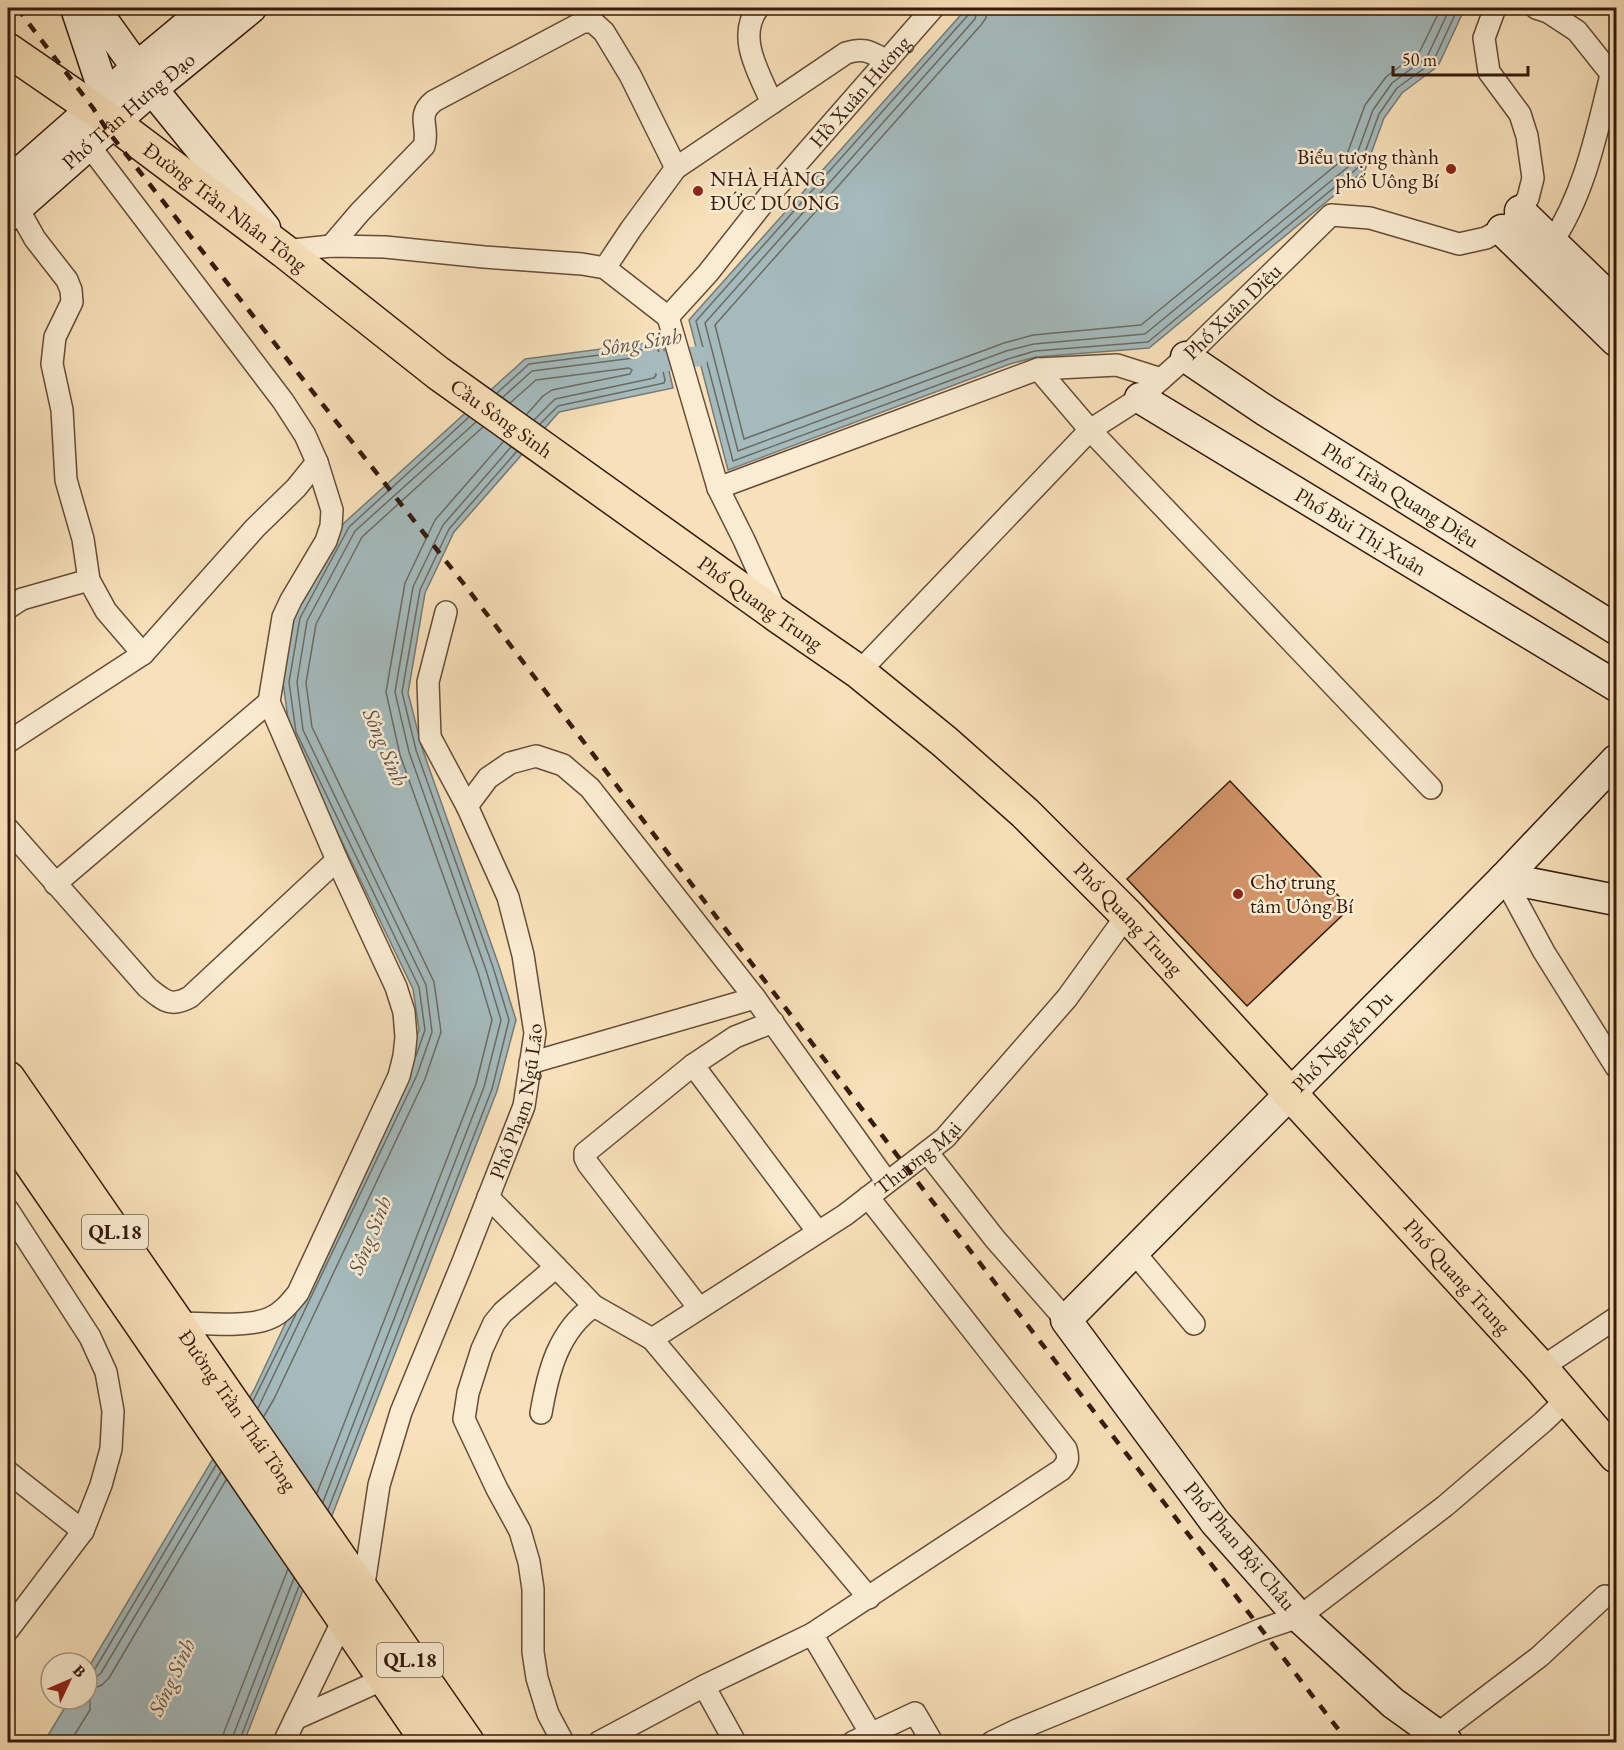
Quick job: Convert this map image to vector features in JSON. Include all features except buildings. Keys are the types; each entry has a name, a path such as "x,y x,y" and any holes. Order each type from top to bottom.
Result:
{"main road":[{"name":"Đường Trần Nhân Tông","path":"8,50 95,119 284,251 438,373"},
{"name":"Cầu Sông Sinh","path":"438,373 565,465"},
{"name":"Phố Quang Trung","path":"565,465 859,672 945,742 1025,813 1127,915 1292,1093 1541,1368 1617,1456"},
{"name":"Đường Trần Thái Tông","path":"8,1078 178,1323 211,1397 339,1615 428,1743"},
{"name":"Đường Trần Thái Tông","path":"8,1130 211,1397 358,1584 467,1743"}],"street":[{"path":"76,8 95,119 283,401 305,435 317,462 332,510 331,526 326,541 283,617 269,702 337,860 396,987 404,1012 406,1037 399,1077 298,1293 285,1308 271,1318 254,1323 178,1323"},
{"path":"94,8 144,78 284,251 331,246 385,247 582,264 605,268 668,317 718,488 778,616"},
{"name":"Phố Trần Hưng Đạo","path":"144,78 208,8"},
{"name":"Phố Trần Hưng Đạo","path":"11,202 95,119 144,78 251,8"},
{"path":"758,8 751,17 748,34 754,61 772,103"},
{"name":"Hồ Xuân Hương","path":"668,317 708,273 772,192 933,8"},
{"path":"1495,8 1484,38 1489,72 1520,114 1527,136 1533,178 1528,198 1511,221"},
{"path":"1536,8 1548,12 1576,31 1614,77 1573,204 1552,242"},
{"path":"331,246 360,212 424,146 427,138 423,115 427,106 588,21 593,22 604,32 630,75 676,168"},
{"path":"605,268 676,168 846,53 867,50 886,62"},
{"path":"11,202 35,239 67,280 71,290 72,302 55,337 52,364 62,410 66,480 83,539 90,580 106,611 143,654"},
{"name":"Phố Xuân Diệu","path":"859,672 1090,430 1151,388 1186,357 1332,215 1370,218 1459,243 1486,238 1511,221"},
{"path":"1511,221 1552,242 1617,304"},
{"path":"1511,221 1617,341"},
{"name":"Phố Trần Quang Diệu","path":"1186,357 1305,435 1617,629"},
{"name":"Phố Bùi Thị Xuân","path":"1038,369 1117,365 1617,686"},
{"path":"718,488 1038,369 1090,430 1431,788"},
{"path":"8,742 143,654 255,528 296,488 317,462"},
{"path":"8,608 22,599 90,580"},
{"name":"Phố Phạm Ngũ Lão","path":"358,1584 379,1485 401,1412 524,1106 535,1033 523,954 508,897 467,806 430,737 428,682 446,612"},
{"path":"56,884 269,702"},
{"path":"467,806 488,778 510,763 536,756 562,765 590,788 755,998 887,1182"},
{"name":"Phố Nguyễn Du","path":"1066,1320 1504,878 1617,760"},
{"path":"8,829 147,987 169,1002 179,1003 190,997 337,860"},
{"path":"1504,878 1617,900"},
{"path":"1504,878 1544,952 1617,1067"},
{"name":"Thương Mại","path":"652,1339 845,1215 945,1138 1066,998 1127,915"},
{"path":"530,1063 755,998"},
{"path":"699,1308 585,1158 585,1153 693,1065 735,1037 773,1022"},
{"path":"693,1065 818,1232"},
{"path":"927,1152 995,1239 1066,1320"},
{"path":"488,1197 594,1306 652,1339 869,1598"},
{"path":"599,1743 704,1686 812,1634 1067,1464 1069,1457 1066,1449 868,1197"},
{"path":"8,1210 90,1337 106,1372 113,1411 111,1449 102,1485 83,1531 8,1630"},
{"path":"1134,1252 1194,1324"},
{"path":"556,1267 503,1312 494,1323 482,1349 468,1393 464,1419 520,1531 529,1562 533,1589 533,1652 537,1678 548,1714 563,1743"},
{"path":"541,1413 556,1355 568,1329 579,1316 594,1306"},
{"path":"1541,1368 1617,1318"},
{"name":"Phố Phan Bội Châu","path":"1066,1320 1215,1522 1299,1617 1393,1703 1441,1739"},
{"path":"992,1743 1017,1730 1260,1630 1299,1617 1445,1506 1567,1399"},
{"path":"8,1472 83,1531"},
{"path":"1441,1739 1539,1657 1605,1596"},
{"path":"284,1743 339,1615"},
{"path":"812,1634 862,1738 915,1713 932,1743"},
{"path":"295,1719 384,1679"},
{"path":"704,1686 735,1743"}],"water":[{"path":"967,8 1465,8 1438,66 1402,93 1384,118 1365,170 1149,348 1036,357 1010,364 728,470 689,320"},
{"path":"662,341 673,388 559,412 454,532 425,593 408,693 422,748 516,1020 497,1091 244,1742 44,1742 63,1711 99,1711 98,1651 254,1390 405,1069 419,1030 413,989 290,734 283,682 294,616 344,523 525,359"}],"waterway":[{"name":"Sông Sinh","path":"642,365 699,356"}],"railway":[{"path":"17,8 107,130 467,588 906,1167 1348,1742"}],"place":[{"name":"Biểu tượng thành phố Uông Bí","path":"1451,169"},
{"name":"NHÀ HÀNG ĐỨC DUONG","path":"698,191"},
{"name":"Chợ trung tâm Uông Bí","path":"1238,894"}]}
